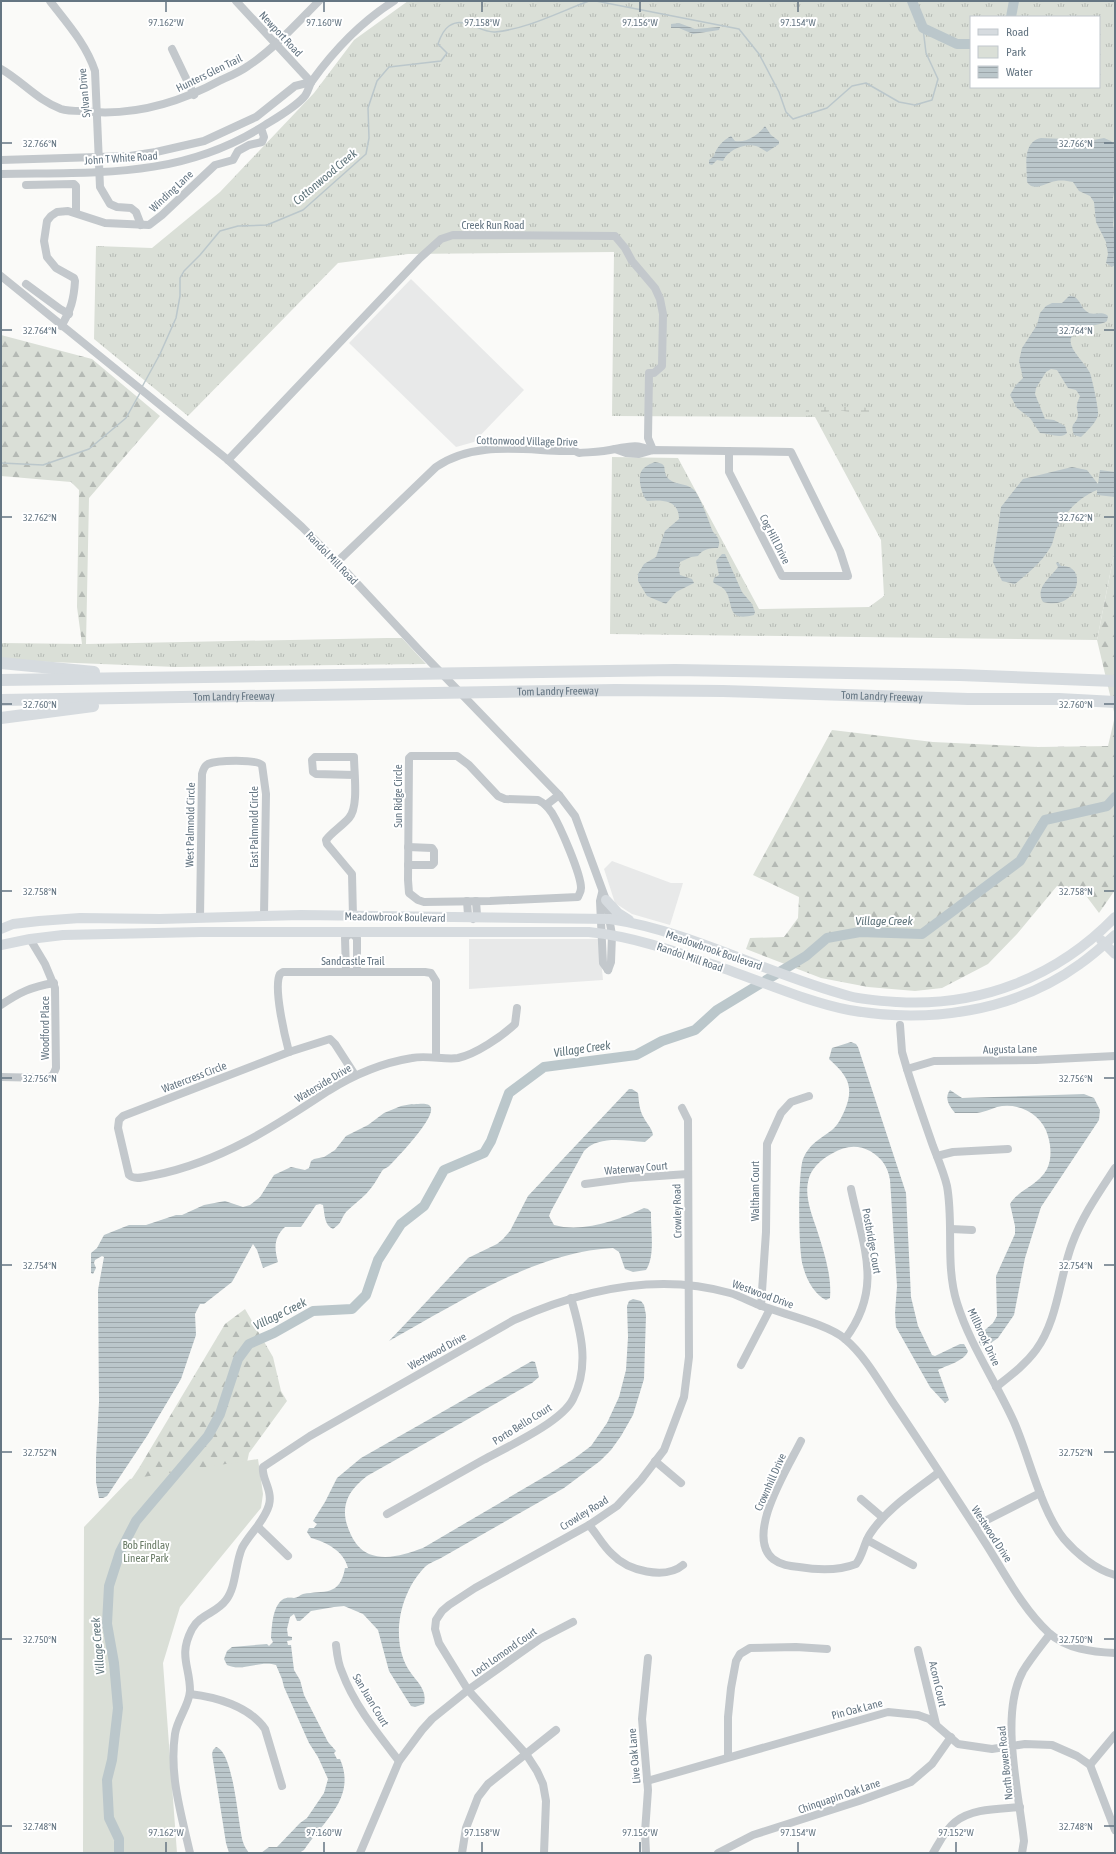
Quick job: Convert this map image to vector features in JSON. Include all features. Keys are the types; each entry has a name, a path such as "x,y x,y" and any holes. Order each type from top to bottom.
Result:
{"highway":[{"path":"1,663 155,678"},
{"name":"Tom Landry Freeway","path":"1,680 675,670 1059,678 1115,681"},
{"name":"Tom Landry Freeway","path":"1,700 154,699 615,690 724,691 968,698 1059,698 1115,702"},
{"path":"1,718 154,699"}],"main road":[{"path":"604,896 618,913 636,924"},
{"name":"Meadowbrook Boulevard","path":"1,929 13,924 80,918 200,918 264,915 473,919 606,919 636,924 703,944 781,974 849,996 875,1001 921,1003 962,999 997,991 1034,977 1081,948 1115,917"},
{"path":"351,933 353,917"},
{"path":"200,918 201,932"},
{"path":"26,923 30,938"},
{"name":"Meadowbrook Boulevard","path":"1,945 30,938 63,935 201,932 475,933 575,931 612,935"},
{"path":"1099,933 1111,940 1115,954"},
{"name":"Randol Mill Road","path":"612,935 664,947 799,995 849,1010 889,1014 944,1015 971,1011 1020,997 1049,983 1079,965 1111,940"}],"street":[{"name":"Sylvan Drive","path":"50,1 83,43 91,58 96,76 100,187 110,204 117,207 131,208 136,212 142,225"},
{"name":"Newport Road","path":"236,1 311,82"},
{"name":"Hunters Glen Trail","path":"1,69 49,104 63,109 98,113 126,111 165,105 194,95 248,66 275,44 319,1"},
{"name":"John T White Road","path":"1,174 129,171 170,164 206,155 235,143 261,128 305,96 311,82 352,33 377,12 394,1"},
{"path":"172,49 194,95"},
{"name":"John T White Road","path":"1,160 156,152 204,141 256,117 295,86 311,82"},
{"name":"Winding Lane","path":"61,326 69,314 74,298 75,281 74,278 50,262 45,252 44,241 47,220 51,216 57,212 68,211 105,223 149,224 157,219 190,190 204,174 215,165 233,160 238,151 249,145 262,142 264,137 261,128"},
{"path":"235,143 238,151"},
{"path":"26,185 74,184 76,186 76,213"},
{"name":"Creek Run Road","path":"228,460 420,258 441,239 453,235 615,236 655,288 663,310 662,366 654,373 649,373 648,438 653,450"},
{"name":"Randol Mill Road","path":"1,276 228,460 302,527 338,562 420,651 559,795 575,816 591,856 604,896 606,919 612,935 611,962 608,970 603,963 602,933 606,919"},
{"path":"26,284 69,314"},
{"name":"Cottonwood Village Drive","path":"338,562 436,467 452,457 482,450 564,450 579,453 615,449 626,453 639,454 653,450 729,450 791,452 840,550 848,576"},
{"name":"Cog Hill Drive","path":"729,450 729,472 782,576 848,576"},
{"name":"Sun Ridge Circle","path":"411,756 458,756 469,765 498,796 505,799 538,800 546,805 553,814 573,860 581,886 581,891 578,897 424,902 414,898 409,893 409,758 411,756"},
{"path":"353,917 352,874 327,844 326,840 352,813 355,806 354,757 315,757 312,760 313,772 316,774 354,775"},
{"name":"East Palmnold Circle","path":"236,762 260,763 265,775 264,915"},
{"name":"West Palmnold Circle","path":"200,918 203,770 209,764 236,762"},
{"path":"546,805 559,795"},
{"path":"408,848 432,848 434,851 434,863 432,865 408,865"},
{"path":"467,901 468,915 473,919 476,915 476,901"},
{"path":"346,972 345,938 351,933 356,938 357,972"},
{"name":"Woodford Place","path":"1,1077 47,1078 53,1075 56,1061 56,993 54,983 30,938"},
{"name":"Sandcastle Trail","path":"289,1052 283,1026 278,978 283,972 431,973 436,981 436,1056"},
{"path":"1,1005 15,995 29,988 54,983"},
{"name":"Waterside Drive","path":"130,1176 139,1178 176,1171 208,1160 268,1131 355,1075 378,1066 413,1058 436,1056 457,1058 484,1047 515,1024 517,1008"},
{"name":"Millbrook Drive","path":"900,1025 902,1052 906,1069 946,1184 951,1212 951,1271 956,1302 966,1330 1017,1428 1040,1493 1064,1539 1098,1567 1115,1574"},
{"name":"Watercress Circle","path":"130,1176 118,1128 119,1120 122,1116 289,1052 330,1039 355,1075"},
{"name":"Augusta Lane","path":"906,1069 934,1061 1036,1060 1115,1056"},
{"name":"Waltham Court","path":"761,1306 766,1232 768,1144 782,1113 791,1102 809,1096"},
{"name":"Crowley Road","path":"544,1853 546,1801 543,1784 537,1771 526,1754 468,1690 445,1655 437,1638 436,1620 442,1611 475,1588 589,1525 617,1506 641,1480 664,1450 684,1397 690,1335 688,1120 682,1108"},
{"path":"936,1156 953,1152 1008,1149"},
{"path":"996,1387 1020,1369 1036,1350 1047,1329 1071,1247 1082,1218 1115,1168"},
{"name":"Waterway Court","path":"585,1184 630,1178 688,1174"},
{"name":"Postbridge Court","path":"845,1339 853,1329 863,1310 868,1284 866,1261 851,1189"},
{"path":"951,1229 972,1230"},
{"name":"Westwood Drive","path":"258,1527 266,1514 270,1502 269,1491 262,1473 263,1466 310,1436 514,1320 571,1298 617,1288 640,1284 672,1283 689,1285 730,1293 817,1326 845,1339 861,1355 914,1433 938,1473 975,1526 1026,1607 1050,1634 1074,1647 1087,1651 1115,1653"},
{"name":"Porto Bello Court","path":"387,1514 544,1426 570,1405 574,1398 583,1364 582,1342 571,1298"},
{"path":"741,1365 770,1309"},
{"name":"Crownhill Drive","path":"801,1441 767,1514 763,1537 765,1545 771,1556 784,1565 837,1569 856,1564 862,1554 867,1540 882,1517 938,1473"},
{"path":"655,1462 681,1483"},
{"path":"975,1526 1040,1493"},
{"path":"861,1499 882,1517"},
{"path":"589,1525 611,1554 627,1564 645,1571 655,1572 672,1572 683,1565"},
{"path":"190,1853 174,1787 173,1748 176,1730 190,1694 184,1654 187,1639 193,1627 200,1618 221,1606 228,1598 237,1562 243,1547 258,1527 288,1556"},
{"path":"867,1540 913,1565"},
{"name":"Loch Lomond Court","path":"360,1853 399,1761 432,1719 468,1690 540,1639 573,1622"},
{"name":"North Bowen Road","path":"1022,1853 1024,1841 1012,1745 1011,1715 1016,1690 1023,1672 1050,1634"},
{"name":"San Juan Court","path":"336,1645 341,1671 346,1683 372,1726 399,1761"},
{"path":"728,1757 728,1717 731,1688 736,1661 740,1654 750,1648 796,1647 827,1649"},
{"name":"Acorn Court","path":"918,1650 936,1724"},
{"name":"Live Oak Lane","path":"646,1853 645,1832 647,1781 642,1719 648,1658"},
{"path":"190,1694 220,1700 238,1708 261,1724 265,1729 282,1786"},
{"name":"Pin Oak Lane","path":"647,1781 888,1712 918,1715 929,1719 958,1744 992,1749 1025,1744 1052,1745 1077,1756 1090,1765"},
{"path":"462,1853 466,1828 478,1796 488,1784 556,1730"},
{"path":"1115,1735 1090,1765 1115,1830"},
{"name":"Chinquapin Oak Lane","path":"718,1853 753,1835 852,1804 911,1782 932,1764 951,1737"},
{"path":"933,1853 954,1822 966,1815 980,1811 1020,1806"}],"shaded area":[{"path":"411,279 524,390 474,442 456,447 349,343"},
{"path":"612,861 671,883 683,883 670,925 632,914 615,903 604,869"},
{"path":"469,939 599,939 603,980 469,989"}],"green space":[{"path":"408,1 1115,1 1115,549 1097,640 610,634 612,457 678,458 759,609 869,607 884,596 881,540 815,417 612,416 614,252 408,254 338,263 188,416 94,339 96,246 152,248 220,192 314,93 354,40"},
{"path":"1,335 92,359 160,416 89,498 86,644 82,644 77,607 79,490 71,482 1,476"},
{"path":"832,406 872,408 875,412 869,416 838,410 805,416 806,410"},
{"path":"1115,549 1115,716 1097,640"},
{"path":"402,638 426,664 176,667 1,660 1,643 86,644"},
{"path":"1115,716 1115,890 1099,913 1084,893 1057,886 1017,934 988,964 942,988 915,991 868,987 821,978 746,949 750,938 784,937 798,918 799,897 753,875 832,730 933,742 1038,747 1108,746"},
{"path":"245,1309 273,1357 281,1391 287,1401 249,1453 244,1477 189,1570 84,1853 106,1517 139,1468 225,1324"},
{"name":"Bob Findlay Linear Park","path":"258,1459 263,1494 261,1508 180,1607 163,1663 177,1853 83,1853 84,1527 130,1479"}],"water":[{"path":"679,23 695,29 720,27 719,30 693,34 679,28 671,28 671,24"},
{"path":"765,126 771,135 779,141 779,144 767,152 759,147 751,145 737,148 725,157 723,161 717,160 712,165 709,164 709,160 714,156 718,147 728,138 731,136 735,141 748,140 756,135"},
{"path":"1041,138 1065,139 1078,143 1104,138 1111,141 1115,146 1115,186 1113,199 1115,205 1113,225 1115,234 1115,265 1112,267 1106,263 1108,254 1106,242 1096,222 1094,202 1090,196 1079,191 1073,182 1056,181 1033,187 1027,182 1026,162 1028,149 1035,140"},
{"path":"1069,296 1073,296 1077,299 1088,313 1105,314 1108,316 1107,321 1103,323 1080,329 1072,336 1071,340 1071,345 1090,373 1098,412 1098,415 1091,427 1081,437 1074,435 1072,428 1078,415 1077,406 1080,396 1076,390 1068,388 1057,370 1051,369 1046,372 1036,388 1035,394 1045,419 1054,420 1065,426 1067,433 1064,435 1058,436 1040,433 1030,418 1017,408 1010,395 1016,385 1023,378 1019,361 1022,348 1037,325 1040,313 1046,306 1052,303 1062,303"},
{"path":"655,462 664,466 667,477 670,480 689,486 695,491 713,532 718,537 719,541 718,548 706,549 698,556 691,557 680,562 680,575 692,579 694,583 676,592 666,604 647,596 638,581 638,574 644,564 656,557 665,531 679,519 678,512 673,504 663,501 647,501 643,494 640,484 640,475 644,468"},
{"path":"1072,467 1087,470 1098,484 1100,470 1115,472 1115,497 1097,495 1097,490 1085,496 1069,510 1056,530 1051,546 1038,563 1015,584 1002,581 993,562 1001,507 1023,479"},
{"path":"722,554 725,554 742,592 752,604 755,612 754,615 745,617 738,616 734,613 724,589 713,582 714,578 719,575 716,561"},
{"path":"1058,562 1061,566 1070,567 1075,572 1077,579 1076,587 1072,594 1065,600 1055,603 1043,602 1041,597 1042,588 1058,567 1056,563"},
{"path":"851,1042 856,1044 858,1047 906,1193 911,1297 918,1326 932,1355 935,1356 960,1344 964,1344 968,1351 960,1360 938,1370 949,1400 945,1403 930,1387 896,1327 895,1313 897,1286 890,1180 884,1163 870,1151 861,1147 846,1147 820,1161 809,1177 807,1187 808,1199 830,1280 830,1298 826,1300 814,1290 808,1281 803,1266 800,1245 799,1212 801,1167 808,1149 836,1126 844,1112 849,1096 848,1082 841,1071 829,1059 832,1048"},
{"path":"629,1089 632,1089 638,1093 641,1112 652,1130 653,1135 645,1142 613,1140 590,1146 584,1151 549,1216 554,1225 577,1227 612,1221 644,1208 648,1209 651,1212 652,1251 649,1265 646,1270 633,1272 625,1269 619,1252 613,1248 584,1252 555,1259 526,1269 497,1282 389,1341 468,1258 497,1244 503,1239 510,1231 528,1196"},
{"path":"950,1090 962,1098 1084,1094 1094,1098 1100,1110 1099,1120 1041,1207 1025,1258 1014,1315 998,1338 985,1347 981,1346 979,1342 979,1335 993,1323 997,1316 996,1276 1015,1234 1015,1226 1010,1204 1018,1195 1039,1180 1047,1169 1050,1161 1050,1144 1041,1121 1028,1111 1013,1106 1005,1106 977,1113 955,1113 949,1105 947,1099"},
{"path":"425,1104 430,1106 430,1113 427,1120 407,1147 389,1166 383,1170 373,1186 346,1212 338,1225 333,1229 330,1227 325,1219 323,1205 316,1205 301,1227 285,1227 281,1231 276,1243 278,1262 263,1268 257,1250 253,1244 232,1282 204,1304 200,1304 195,1314 196,1335 181,1379 147,1436 107,1496 99,1498 96,1482 99,1402 98,1290 104,1257 102,1256 95,1260 94,1263 96,1268 93,1274 91,1273 91,1253 97,1248 104,1235 129,1225 146,1225 176,1215 182,1215 204,1205 225,1201 243,1207 250,1205 260,1197 274,1175 291,1167 305,1170 309,1168 311,1161 324,1157 335,1150 346,1136 368,1125 384,1113 401,1106"},
{"path":"633,1299 641,1301 644,1305 646,1315 644,1379 633,1415 611,1450 600,1461 564,1488 431,1563 423,1569 415,1579 400,1616 400,1643 402,1655 407,1667 420,1684 424,1693 424,1704 415,1707 411,1706 389,1671 378,1630 363,1614 344,1606 311,1611 300,1621 297,1621 294,1614 290,1617 287,1629 288,1636 292,1637 292,1640 287,1641 288,1645 291,1645 294,1670 300,1680 304,1695 328,1742 336,1751 334,1753 337,1759 340,1759 344,1773 344,1786 336,1808 304,1850 299,1853 261,1853 269,1847 277,1847 300,1823 307,1818 324,1793 328,1779 318,1757 309,1743 284,1687 276,1665 264,1664 233,1667 227,1665 224,1659 227,1651 232,1647 267,1644 269,1646 273,1642 271,1638 274,1613 282,1600 286,1598 295,1598 303,1594 324,1592 335,1588 339,1584 343,1577 345,1568 348,1568 343,1557 334,1548 311,1538 307,1532 309,1528 314,1528 317,1524 313,1521 325,1502 337,1478 361,1458 532,1361 535,1362 539,1377 532,1383 367,1476 349,1496 346,1502 345,1518 353,1538 358,1546 363,1550 376,1556 396,1556 423,1548 549,1474 591,1446 607,1423 619,1397 626,1370 628,1337 627,1306 629,1301"},
{"path":"216,1747 222,1752 227,1761 234,1790 243,1842 249,1853 229,1853 226,1843 212,1754"}],"waterway":[{"name":"Cottonwood Creek","path":"142,387 160,354 176,318 180,296 180,278 184,271 220,231 238,226 267,225 303,210 366,154 369,138 368,108 377,81 389,67 441,61 447,53 438,44 445,30 455,23 466,23 489,32 495,32 531,24 589,1"},
{"name":"Cottonwood Creek","path":"596,1 739,29 759,54 779,92 786,112 793,119 827,108 852,86 866,83 899,102 915,105 932,100 938,79 926,53 923,28"},
{"name":"Village Creek","path":"912,1 923,28 957,44 970,44"},
{"name":"Village Creek","path":"1011,16 1014,1"},
{"name":"Cottonwood Creek","path":"1,463 43,465 89,449 126,418 140,393"},
{"name":"Village Creek","path":"119,1853 119,1839 109,1818 107,1780 112,1760 118,1708 114,1663 107,1624 109,1586 120,1552 136,1521 208,1436 220,1414 238,1359 249,1344 274,1333 313,1311 352,1309 366,1295 378,1260 401,1224 424,1206 444,1170 484,1153 491,1141 509,1093 544,1067 636,1055 662,1041 695,1030 717,1010 806,956 827,938 860,932 922,934 1020,861 1045,820 1107,806 1115,797"}]}
